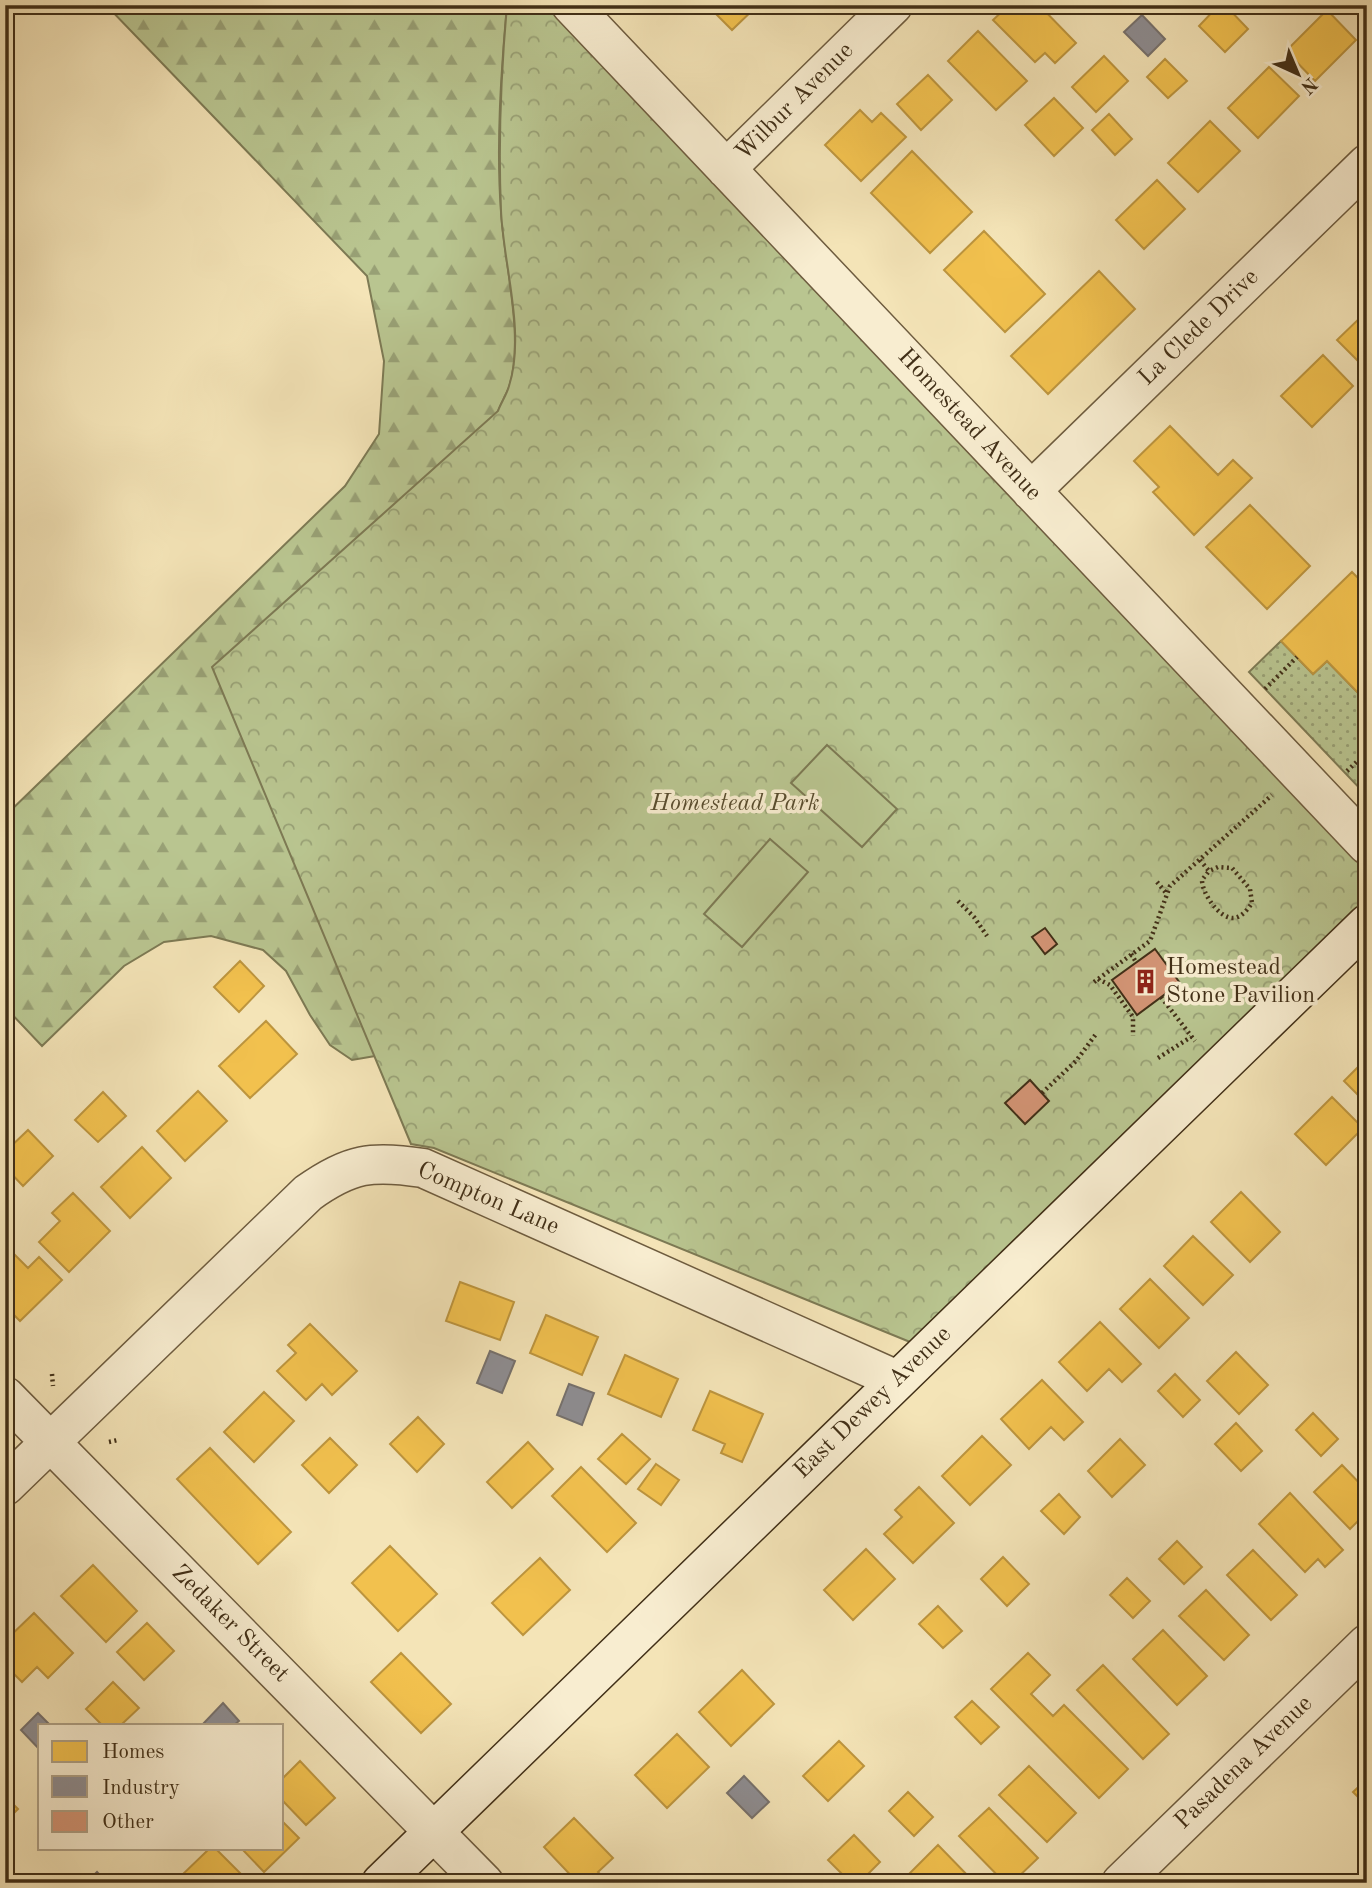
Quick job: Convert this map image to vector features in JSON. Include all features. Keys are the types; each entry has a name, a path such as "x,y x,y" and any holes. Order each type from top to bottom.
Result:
{"street":[{"name":"Homestead Avenue","path":"571,5 1367,845"},
{"name":"Wilbur Avenue","path":"726,169 893,5"},
{"name":"La Clede Drive","path":"1031,491 1367,164"},
{"name":"East Dewey Avenue","path":"381,1883 1367,925"},
{"name":"Compton Lane","path":"5,1486 308,1193 331,1177 357,1167 389,1163 423,1168 897,1380"},
{"name":"Zedaker Street","path":"5,1396 484,1883"},
{"name":"Pasadena Avenue","path":"1121,1883 1367,1644"}],"path":[{"path":"1265,689 1297,657"},
{"path":"1345,773 1367,752"},
{"path":"1133,1036 1133,1017 1110,985 1096,981 1150,941 1170,886 1273,794"},
{"path":"1200,860 1209,871"},
{"path":"1218,867 1232,868 1250,889 1252,903 1239,917 1224,915 1205,894 1202,880 1209,871 1218,867"},
{"path":"1157,882 1167,894"},
{"path":"958,901 974,917 987,936"},
{"path":"1131,954 1136,962"},
{"path":"1161,997 1176,1016"},
{"path":"1042,1093 1076,1061 1096,1034"},
{"path":"1158,1059 1191,1037"},
{"path":"52,1374 53,1386"},
{"path":"109,1442 118,1440"}],"green space":[{"path":"106,5 507,5 499,161 503,232 514,324 513,368 509,387 498,411 398,1038 375,1056 352,1060 330,1045 286,971 263,950 211,936 164,942 124,966 42,1046 5,1007 5,816 345,486 379,434 384,361 367,276"},
{"name":"Homestead Park","path":"507,5 571,5 1367,845 1367,924 915,1344 434,1148 411,1144 212,667 498,411 507,392 514,365 515,344 500,184"},
{"path":"1281,641 1313,674 1327,661 1367,702 1367,712 1362,716 1367,721 1367,796 1249,672"},
{"path":"827,745 897,809 862,847 791,783"},
{"path":"770,839 808,872 742,947 704,914"}],"building: Homes":[{"path":"707,5 758,5 732,30"},
{"path":"1009,5 1017,11 1023,5 1039,5 1076,43 1055,63 1045,53 1035,62 993,20"},
{"path":"1219,5 1225,5 1248,29 1225,52 1199,26"},
{"path":"1353,5 1367,5 1367,20"},
{"path":"1327,10 1356,40 1315,81 1286,51"},
{"path":"978,31 1027,81 996,110 948,61"},
{"path":"1104,56 1128,81 1096,112 1072,87"},
{"path":"1165,59 1187,81 1168,98 1147,77"},
{"path":"1269,67 1299,96 1258,138 1228,108"},
{"path":"928,75 952,100 921,130 897,104"},
{"path":"1054,98 1083,128 1054,156 1025,125"},
{"path":"860,110 872,122 881,113 906,137 861,181 825,145"},
{"path":"1109,114 1132,139 1115,155 1092,130"},
{"path":"1210,121 1240,151 1198,192 1168,163"},
{"path":"912,151 972,212 930,253 871,193"},
{"path":"1157,180 1185,209 1144,249 1116,220"},
{"path":"984,231 1045,294 1005,332 944,270"},
{"path":"1099,271 1135,309 1048,394 1011,356"},
{"path":"1367,311 1367,370 1337,340"},
{"path":"1323,355 1353,386 1312,427 1281,396"},
{"path":"1170,426 1218,475 1233,460 1252,478 1194,535 1153,492 1159,487 1134,461"},
{"path":"1250,505 1310,566 1267,609 1206,547"},
{"path":"1352,572 1367,587 1367,702 1327,661 1313,674 1281,641"},
{"path":"240,961 264,986 239,1012 214,987"},
{"path":"266,1021 297,1054 250,1098 219,1066"},
{"path":"1367,1058 1367,1104 1344,1081"},
{"path":"198,1091 227,1121 185,1161 157,1131"},
{"path":"103,1092 126,1116 98,1142 75,1120"},
{"path":"1332,1097 1363,1128 1326,1165 1295,1134"},
{"path":"28,1130 53,1156 23,1186 5,1167 5,1152"},
{"path":"142,1147 171,1178 130,1218 101,1187"},
{"path":"1241,1192 1280,1232 1250,1262 1211,1222"},
{"path":"73,1193 110,1231 69,1272 39,1242 60,1221 52,1213"},
{"path":"1193,1236 1233,1275 1203,1305 1164,1266"},
{"path":"5,1245 28,1268 39,1257 62,1280 20,1321 5,1306"},
{"path":"1150,1279 1189,1318 1159,1348 1120,1309"},
{"path":"460,1282 514,1302 500,1340 446,1321"},
{"path":"546,1315 598,1337 582,1375 530,1353"},
{"path":"1100,1322 1141,1364 1122,1382 1109,1369 1087,1391 1059,1362"},
{"path":"310,1324 357,1371 332,1395 322,1384 306,1400 277,1371 296,1353 288,1345"},
{"path":"1236,1352 1268,1385 1239,1414 1207,1381"},
{"path":"625,1355 678,1379 661,1417 608,1394"},
{"path":"1175,1374 1200,1400 1183,1417 1158,1391"},
{"path":"1042,1380 1083,1422 1064,1440 1051,1427 1029,1449 1001,1419"},
{"path":"710,1391 763,1414 742,1462 721,1453 725,1444 693,1430"},
{"path":"264,1392 294,1421 254,1462 224,1432"},
{"path":"1313,1413 1338,1439 1321,1456 1296,1430"},
{"path":"418,1417 444,1444 417,1472 390,1444"},
{"path":"1236,1423 1262,1451 1241,1471 1215,1444"},
{"path":"622,1434 650,1459 626,1484 598,1459"},
{"path":"982,1436 1011,1465 970,1505 942,1476"},
{"path":"330,1438 357,1465 329,1493 302,1465"},
{"path":"1120,1439 1145,1465 1112,1497 1088,1471"},
{"path":"528,1442 553,1469 512,1508 487,1482"},
{"path":"210,1448 291,1532 258,1564 177,1479"},
{"path":"656,1464 679,1480 661,1505 638,1489"},
{"path":"1342,1465 1367,1491 1367,1512 1350,1529 1314,1492"},
{"path":"581,1467 636,1523 607,1552 552,1496"},
{"path":"919,1487 954,1523 913,1563 884,1534 902,1517 895,1510"},
{"path":"1290,1493 1343,1550 1325,1567 1318,1559 1305,1572 1259,1524"},
{"path":"1059,1494 1080,1517 1064,1534 1041,1511"},
{"path":"1177,1541 1202,1567 1184,1584 1159,1559"},
{"path":"390,1546 437,1594 398,1631 352,1583"},
{"path":"866,1549 895,1579 853,1620 824,1590"},
{"path":"1253,1550 1297,1595 1271,1620 1227,1575"},
{"path":"1003,1557 1029,1584 1007,1606 981,1579"},
{"path":"540,1558 570,1590 523,1635 492,1603"},
{"path":"93,1565 137,1611 106,1642 61,1596"},
{"path":"1127,1578 1150,1601 1133,1618 1110,1595"},
{"path":"1206,1590 1249,1635 1224,1660 1179,1616"},
{"path":"938,1606 962,1631 943,1648 919,1624"},
{"path":"34,1613 73,1653 48,1678 37,1667 22,1682 5,1665 5,1641"},
{"path":"147,1623 174,1651 144,1680 117,1652"},
{"path":"1163,1630 1207,1676 1177,1705 1133,1659"},
{"path":"401,1653 451,1704 421,1733 371,1682"},
{"path":"1028,1653 1050,1675 1031,1694 1053,1716 1064,1705 1128,1769 1099,1798 991,1689"},
{"path":"1103,1665 1169,1734 1143,1759 1077,1690"},
{"path":"742,1670 774,1704 731,1746 699,1712"},
{"path":"113,1682 139,1708 122,1724 101,1724 86,1709"},
{"path":"972,1701 999,1727 981,1744 955,1717"},
{"path":"677,1734 709,1767 667,1808 635,1775"},
{"path":"839,1741 864,1766 828,1801 803,1776"},
{"path":"300,1761 335,1798 306,1825 284,1802 284,1777"},
{"path":"1029,1766 1076,1813 1047,1842 999,1795"},
{"path":"1367,1779 1367,1806 1353,1792"},
{"path":"908,1792 933,1817 914,1836 889,1811"},
{"path":"5,1796 18,1809 5,1822"},
{"path":"989,1808 1038,1858 1012,1883 1005,1883 959,1836"},
{"path":"574,1818 613,1858 598,1872 609,1883 578,1883 544,1847"},
{"path":"284,1823 299,1838 264,1872 243,1850 284,1850"},
{"path":"854,1835 880,1862 859,1883 851,1883 828,1860"},
{"path":"938,1845 975,1883 916,1883 908,1875"},
{"path":"208,1850 217,1850 250,1883 189,1883 182,1875"}],"building: Industry":[{"path":"1142,15 1165,39 1148,56 1124,32"},
{"path":"490,1351 515,1361 502,1393 477,1383"},
{"path":"569,1384 594,1393 582,1425 557,1415"},
{"path":"223,1703 239,1721 235,1724 203,1724"},
{"path":"38,1713 49,1724 38,1724 38,1748 21,1730"},
{"path":"744,1776 769,1802 752,1818 727,1793"},
{"path":"97,1872 107,1883 86,1883"}],"building: Other":[{"path":"1045,928 1057,944 1045,954 1032,937"},
{"name":"Homestead Stone Pavilion","path":"1155,949 1180,983 1137,1015 1112,980"},
{"path":"1030,1080 1049,1101 1025,1124 1005,1103"}],"place":[{"name":"Homestead Stone Pavilion","path":"1146,982"}]}
